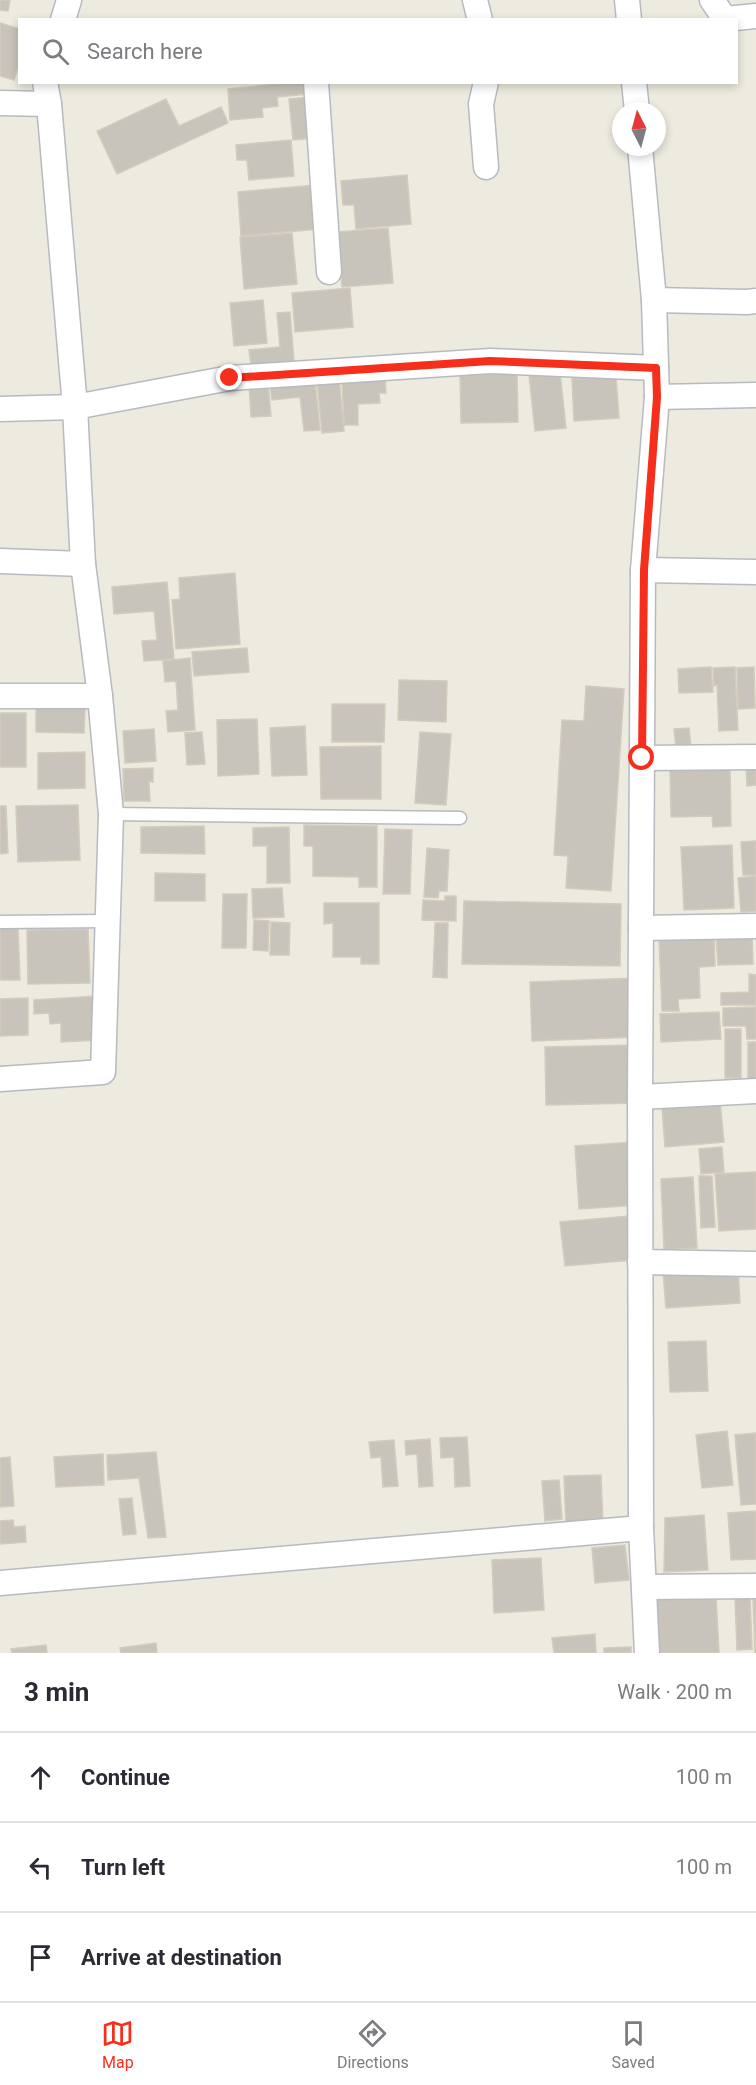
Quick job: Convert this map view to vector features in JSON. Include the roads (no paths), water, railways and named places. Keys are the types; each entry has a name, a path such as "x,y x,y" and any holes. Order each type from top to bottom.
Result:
{"street":[{"path":"64,18 69,0"},
{"path":"476,0 480,18"},
{"path":"627,0 629,18"},
{"path":"712,0 724,18"},
{"path":"735,18 756,16"},
{"path":"316,84 329,272"},
{"path":"486,84 481,104 486,167"},
{"path":"634,84 636,102"},
{"path":"0,103 47,93 75,407 83,564 100,696 111,814 103,1072 0,1080"},
{"path":"641,156 654,300 657,397 644,570 642,758 641,1528 647,1653"},
{"path":"654,300 756,301"},
{"path":"0,409 75,407 230,378 490,361 656,368"},
{"path":"657,397 756,395"},
{"path":"0,561 83,564"},
{"path":"644,570 756,572"},
{"path":"0,696 100,696"},
{"path":"642,758 756,757"},
{"path":"641,928 756,926"},
{"path":"640,1096 756,1091"},
{"path":"640,1262 756,1264"},
{"path":"0,1583 641,1528"},
{"path":"644,1587 756,1586"}],"lane":[{"path":"111,814 460,818"},
{"path":"0,922 108,921"}]}
